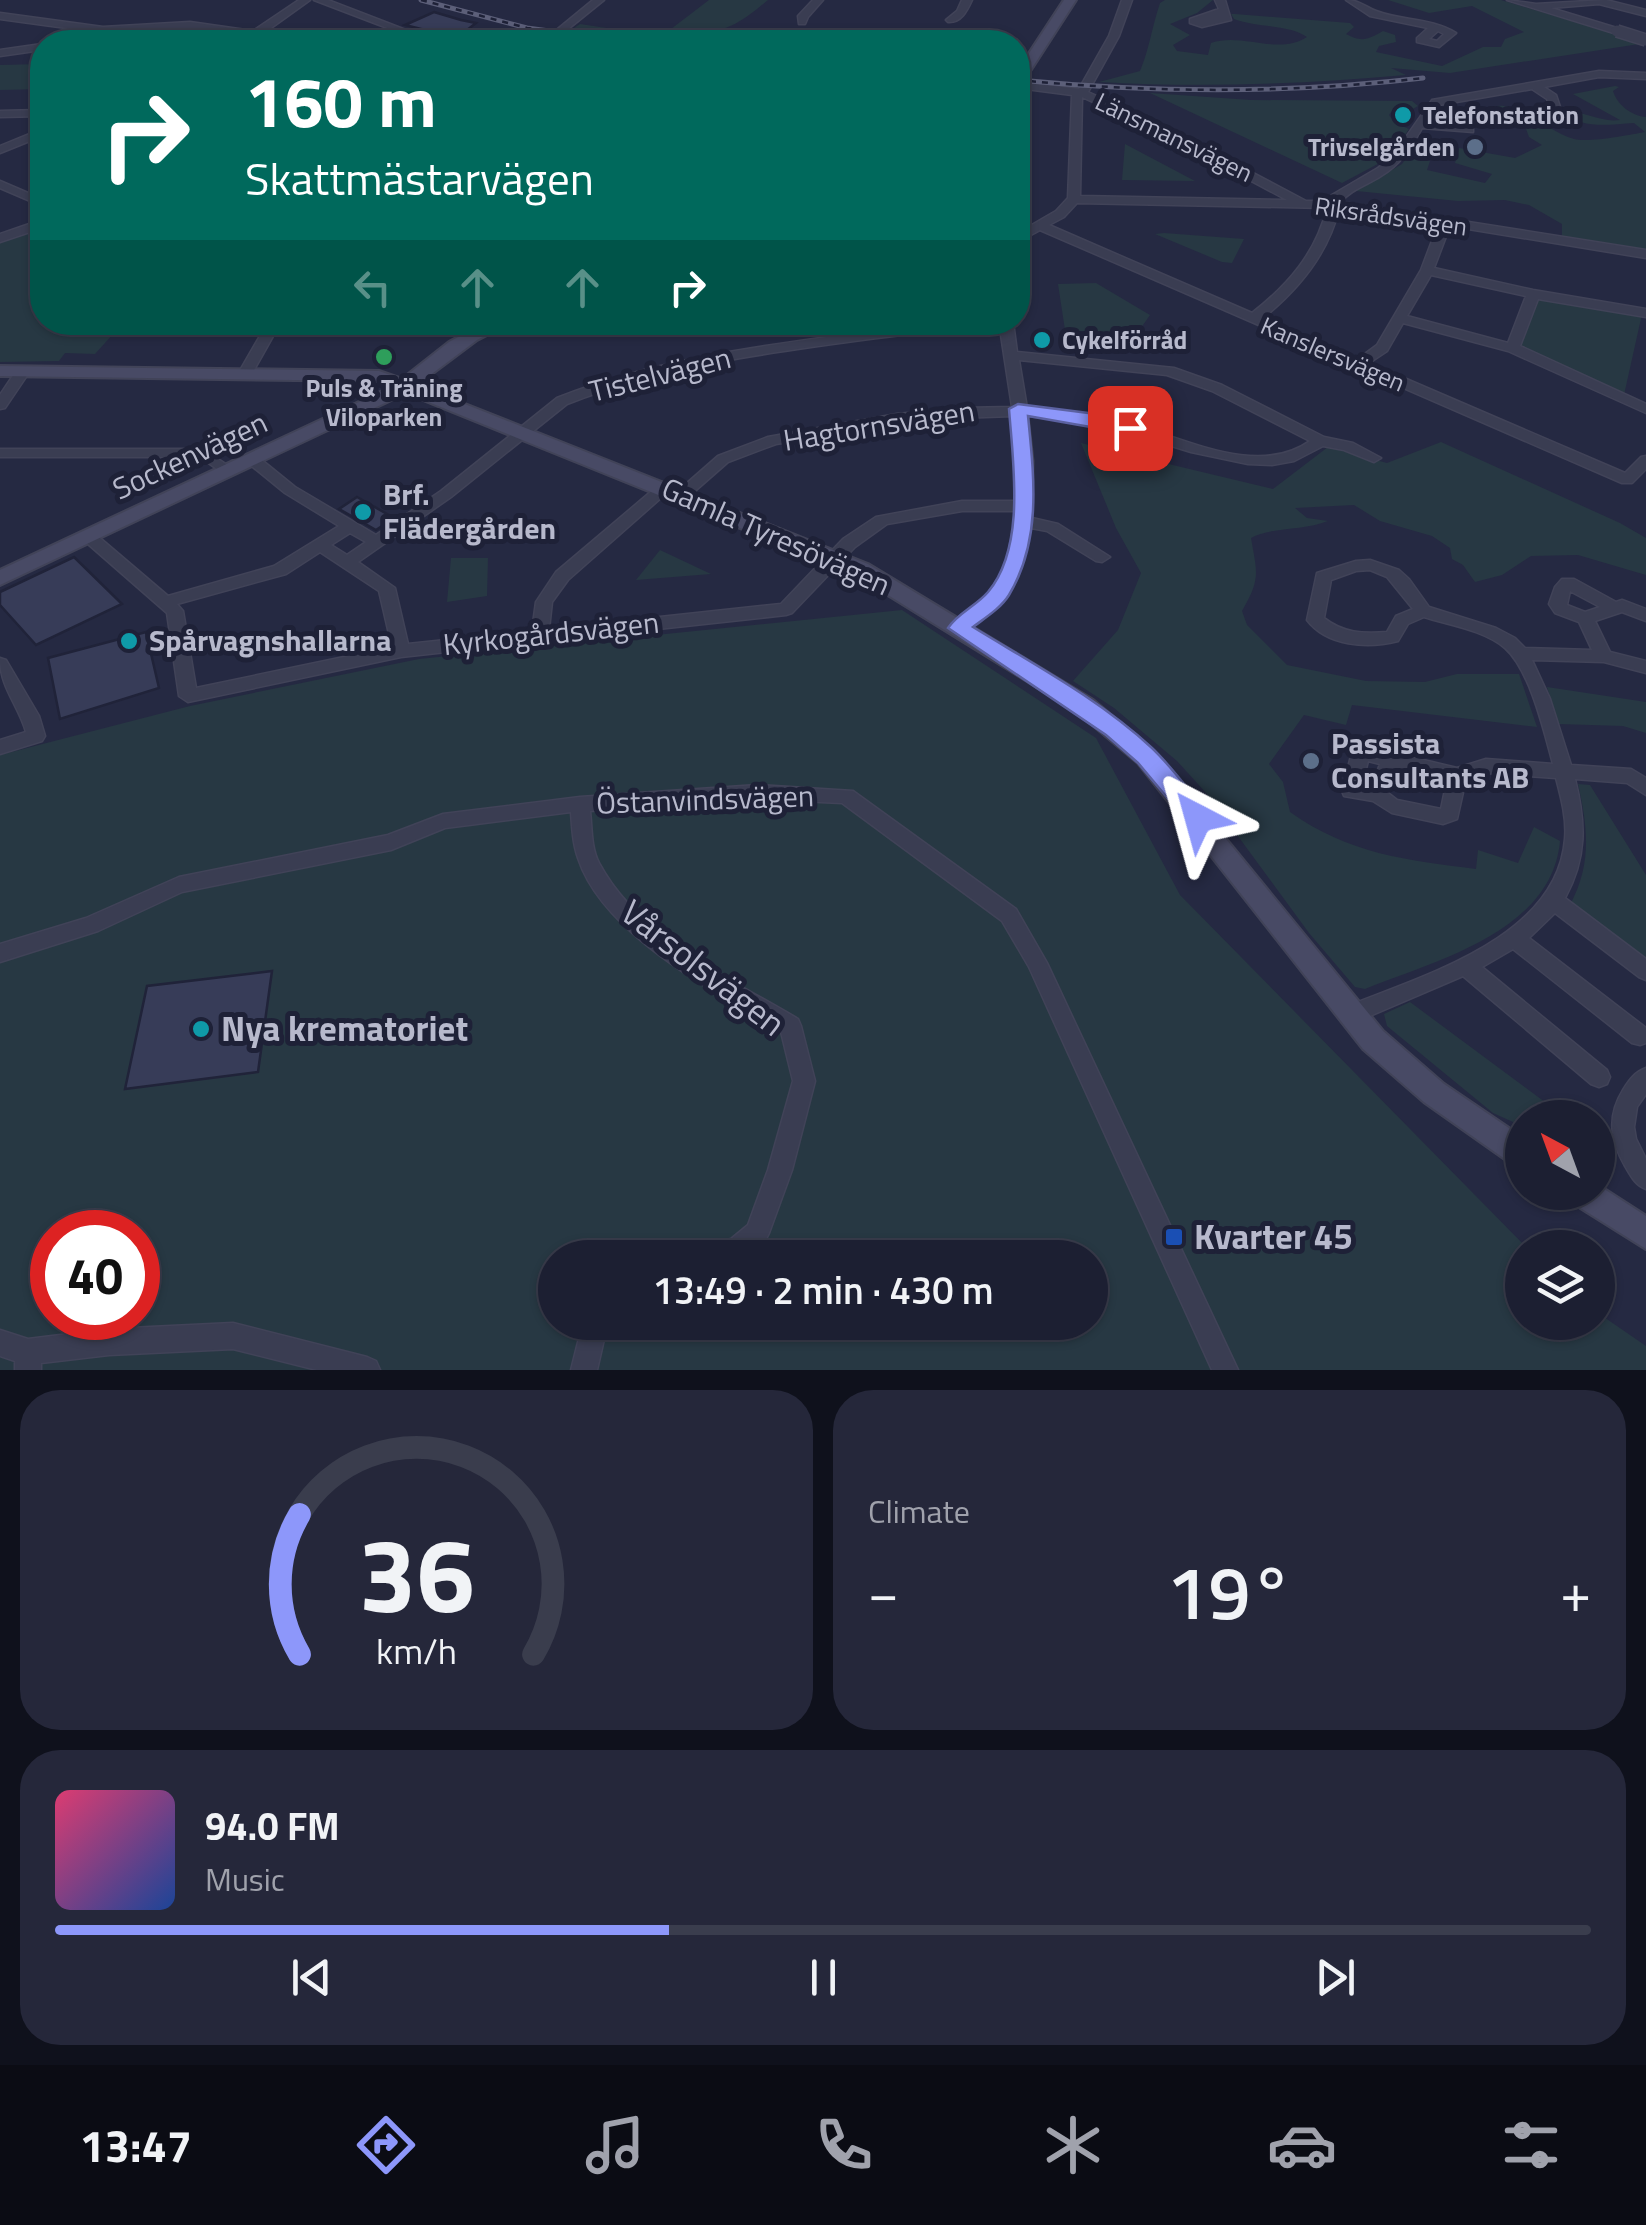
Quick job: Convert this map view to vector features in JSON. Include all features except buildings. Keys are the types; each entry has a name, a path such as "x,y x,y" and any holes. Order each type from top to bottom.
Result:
{"street":[{"path":"261,30 306,0"},
{"path":"319,0 400,30"},
{"path":"563,30 599,0"},
{"path":"802,22 818,0"},
{"path":"952,20 967,0"},
{"path":"1030,63 1070,0"},
{"name":"Länsmansvägen","path":"1128,0 1113,39 1079,93 1175,136 1303,204"},
{"path":"1352,0 1374,14 1432,26"},
{"path":"1512,0 1646,40"},
{"path":"1536,7 1599,1 1646,13"},
{"path":"0,16 71,30 190,26 222,30"},
{"path":"0,53 30,48"},
{"path":"1252,320 1295,286 1318,251 1336,210 1336,197 1394,161 1422,125 1427,108 1436,102 1610,74 1646,76"},
{"path":"1030,84 1079,93 1073,110 1074,199 1060,214 1030,231"},
{"path":"1534,85 1552,97 1556,110"},
{"path":"0,114 30,113"},
{"path":"1422,125 1469,130"},
{"path":"0,150 30,137"},
{"path":"0,184 30,198"},
{"name":"Riksrådsvägen","path":"1074,199 1334,205 1646,254"},
{"path":"1358,365 1382,348 1427,270 1445,223"},
{"name":"Kanslersvägen","path":"1040,226 1628,480 1646,460"},
{"path":"0,238 30,228"},
{"path":"1427,270 1532,294 1646,313"},
{"path":"1513,348 1532,294"},
{"path":"1399,318 1513,348 1646,410"},
{"path":"245,374 268,335"},
{"name":"Sockenvägen","path":"0,578 408,385 461,335"},
{"name":"Tistelvägen","path":"348,562 446,494 562,401 626,379 734,355 874,335"},
{"path":"958,628 998,594 1016,553 1024,514 1026,475 1008,335"},
{"path":"1010,355 1169,371 1218,388 1320,441 1348,446 1374,458"},
{"path":"0,405 23,371"},
{"name":"Gamla Tyresövägen","path":"0,372 362,374 408,385 836,557 1085,706 1146,757 1351,1015 1422,1084 1505,1142"},
{"name":"Hagtornsvägen","path":"540,634 544,602 562,576 720,461 787,438 946,411 1018,409 1104,421 1193,448 1248,457 1289,458 1320,441"},
{"path":"0,454 202,453 229,471"},
{"path":"253,460 290,490 377,542"},
{"name":"Kyrkogårdsvägen","path":"165,602 176,611 188,696 401,651 786,609 859,534 882,520 962,506 1024,514 1102,557"},
{"path":"88,538 165,602 280,570 350,526"},
{"path":"321,546 387,588 401,651"},
{"path":"1351,1015 1515,939 1542,916 1564,884 1576,830 1564,773 1527,662 1510,642 1423,611 1396,573 1375,564 1323,577 1315,620 1324,630 1372,640 1392,637 1402,620 1423,611"},
{"path":"1614,608 1568,584 1563,586 1558,604 1560,610 1585,618 1622,606 1646,616"},
{"path":"1585,618 1604,656"},
{"path":"1520,654 1604,656 1646,668"},
{"path":"0,664 30,716 36,736 0,747"},
{"path":"1456,775 1450,814 1443,816 1392,806 1378,795 1343,789 1361,752 1456,775 1486,766 1631,776 1646,788"},
{"path":"1378,795 1389,765 1396,760"},
{"name":"Östanvindsvägen","path":"0,952 91,925 178,885 391,842 443,821 580,804 758,792 846,796 1009,915 1037,962 1225,1370"},
{"name":"Vårsolsvägen","path":"580,804 588,862 612,899 665,946 790,1026 804,1081 780,1170 758,1233 749,1240"},
{"path":"1552,900 1646,971"},
{"path":"1515,939 1640,1036"},
{"path":"1465,965 1599,1077"},
{"path":"1646,1078 1621,1112 1623,1136 1646,1178"},
{"path":"1609,1210 1646,1234"},
{"path":"0,1343 28,1361 109,1342 233,1336 367,1370"},
{"path":"584,1370 592,1340"}],"shaded area":[{"path":"709,0 768,0 723,29 671,29"},
{"path":"1213,0 1197,13 1170,24 1190,35 1173,45 1177,51 1208,55 1211,43 1223,40 1284,44 1307,37 1291,30 1243,22 1231,14 1350,23 1354,27 1346,34 1361,39 1383,31 1395,35 1396,42 1379,46 1376,52 1442,66 1483,47 1501,47 1505,39 1524,32 1472,6 1429,13 1388,0 1501,0 1646,43 1450,73 1391,68 1406,75 1252,84 1099,82 1140,71 1160,3"},
{"path":"580,24 620,30 589,30 574,28"},
{"path":"30,64 30,89 0,90 0,65"},
{"path":"1619,87 1613,91 1615,96 1626,109 1646,117 1646,249 1562,236 1562,224 1529,205 1505,200 1458,201 1356,191 1402,164 1407,157 1430,161 1427,170 1485,183 1492,174 1455,163 1459,148 1515,158 1542,145 1529,137 1525,126 1480,113 1493,107 1517,109 1563,135 1580,140 1645,132 1634,123 1586,123 1559,111 1620,120 1573,94"},
{"path":"1150,93 1251,100 1412,101 1418,106 1389,115 1395,123 1409,129 1389,158 1342,183"},
{"path":"1125,144 1195,181 1122,180"},
{"path":"30,230 30,335 112,335 95,354 65,353 59,361 0,362 0,240"},
{"path":"1155,234 1244,239 1232,263"},
{"path":"1096,283 1150,315 1136,335 1065,330 1058,284"},
{"path":"1536,298 1642,314 1624,395 1520,347"},
{"path":"1441,442 1646,538 1646,575 1578,555 1531,556 1502,575 1475,582 1463,565 1452,559 1450,548 1432,536 1380,521 1354,505 1295,508 1307,518 1328,521 1251,538 1256,575 1242,611 1247,625 1287,665 1366,681 1425,682 1457,674 1519,674 1537,727 1352,705 1346,725 1304,715 1269,764 1283,782 1290,812 1334,837 1379,853 1476,869 1478,850 1518,863 1534,827 1560,841 1552,872 1536,899 1513,920 1455,954 1365,989 1355,987 1309,933 1207,794 1177,761 1114,708 1073,681 1118,630 1141,573 1116,528 1081,443 1273,489 1328,447 1387,463"},
{"path":"660,550 711,574 636,580"},
{"path":"451,558 488,558 487,596 447,602"},
{"path":"902,610 1096,738 1180,895 1509,1230 1505,1230 1505,1340 1615,1340 1615,1325 1646,1346 1646,1370 0,1370 0,755 190,706 419,659"},
{"path":"1547,687 1646,702 1646,733 1623,726 1558,724"},
{"path":"1578,784 1590,785 1646,875 1646,966 1570,905 1582,875 1586,846"},
{"path":"1410,1002 1542,1100 1505,1100 1505,1118 1493,1113 1387,1026 1384,1014"}],"railway":[{"path":"421,0 542,30"},
{"path":"1030,81 1220,90 1423,78"}],"place":[{"name":"Telefonstation","path":"1403,115"},
{"name":"Trivselgården","path":"1475,147"},
{"name":"Cykelförråd","path":"1042,340"},
{"name":"Puls & Träning Viloparken","path":"384,357"},
{"name":"Brf. Flädergården","path":"363,512"},
{"name":"Spårvagnshallarna","path":"129,641"},
{"name":"Passista Consultants AB","path":"1311,761"},
{"name":"Nya krematoriet","path":"201,1029"},
{"name":"Kvarter 45","path":"1174,1237"}],"route":[{"path":"1130,428 1018,409 1026,499 1016,553 998,594 958,628 1114,728 1146,757 1198,818"}]}
